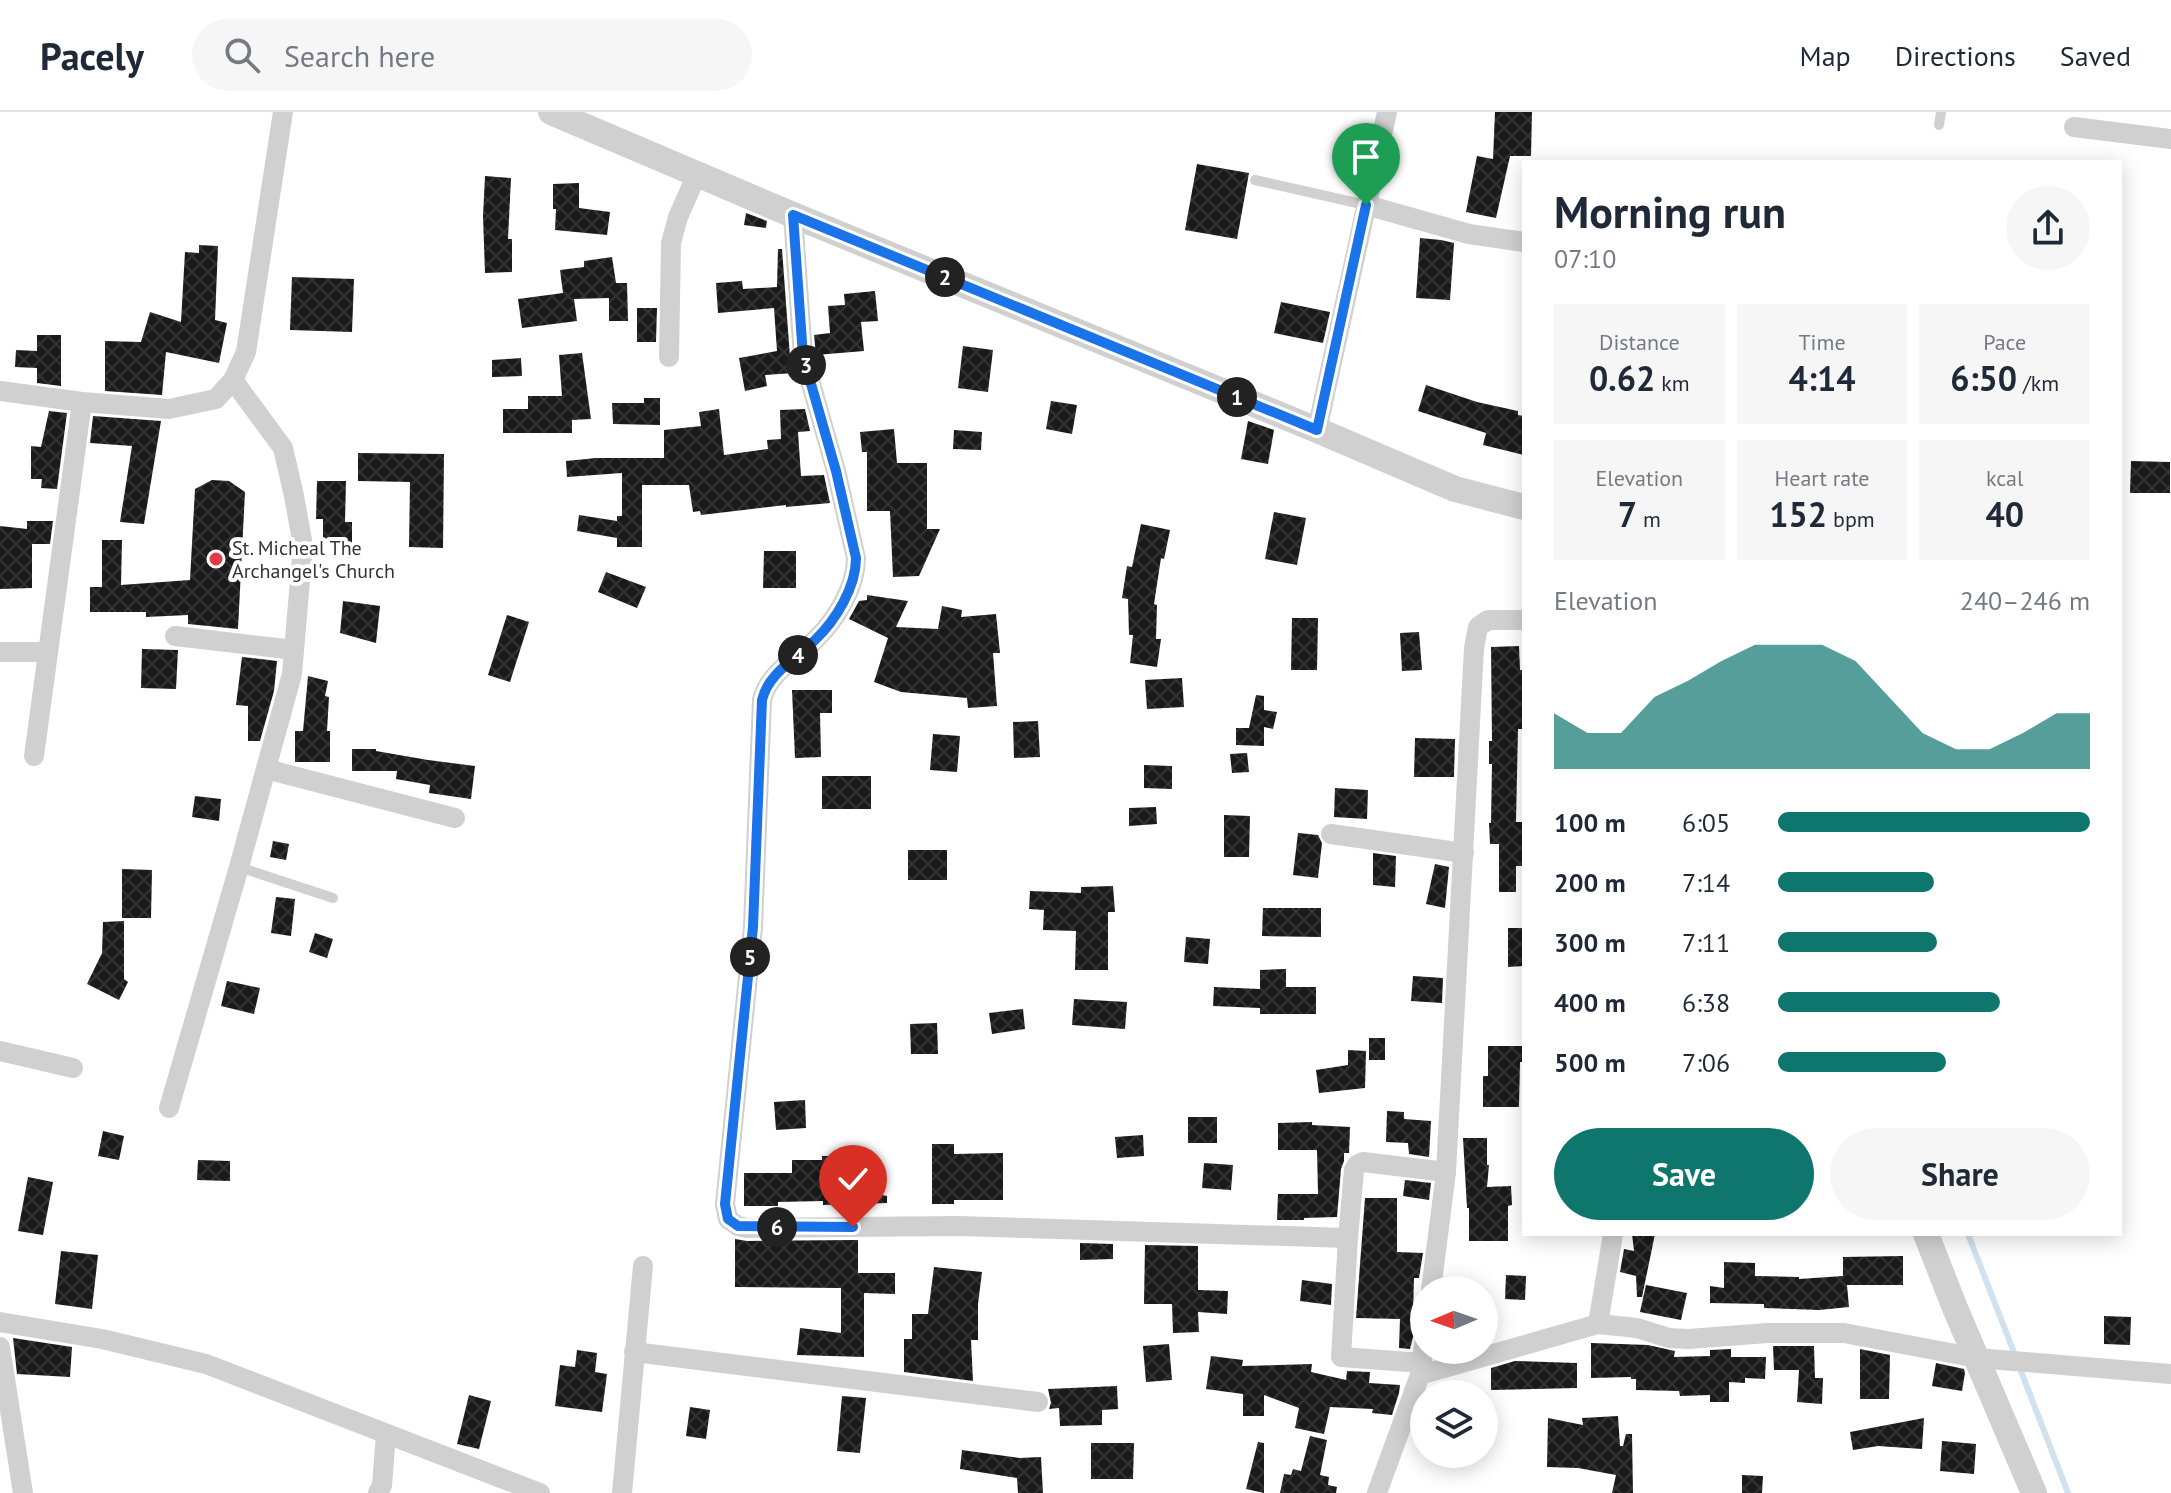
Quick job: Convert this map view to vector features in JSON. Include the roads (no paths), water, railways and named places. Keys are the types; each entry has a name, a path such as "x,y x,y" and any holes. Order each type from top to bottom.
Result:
{"street":[{"path":"0,391 169,409 216,399 233,380 246,352 283,112"},
{"path":"551,112 1455,489 1522,506"},
{"path":"1317,430 1387,112"},
{"path":"2074,127 2171,139"},
{"path":"669,357 671,243 678,217 697,174"},
{"path":"1366,205 1469,234 1522,242"},
{"path":"793,215 803,356 836,471 856,568 842,604 829,624 815,641 777,674 766,687 762,700 753,927 725,1204 728,1219 747,1228 959,1226 1348,1238"},
{"path":"169,1108 292,674 303,546 294,496 283,448 233,380"},
{"path":"34,756 82,402"},
{"path":"1433,1276 1446,1172 1474,648 1478,627 1488,620 1522,620"},
{"path":"175,636 294,650"},
{"path":"0,652 48,652"},
{"path":"266,769 455,818"},
{"path":"1331,834 1464,853"},
{"path":"0,1051 73,1068"},
{"path":"1410,1360 1341,1357 1354,1170 1363,1162 1446,1172"},
{"path":"1598,1324 1613,1236"},
{"path":"1927,1236 2034,1493"},
{"path":"622,1493 643,1266"},
{"path":"0,1322 102,1339 206,1364 540,1493"},
{"path":"1498,1345 1598,1324 1637,1328 1669,1338 1688,1339 1768,1333 1844,1333 1977,1358 2171,1374"},
{"path":"0,1347 23,1493"},
{"path":"634,1352 1038,1402"},
{"path":"1377,1493 1421,1364"},
{"path":"378,1493 382,1485 386,1434"}],"lane":[{"path":"1939,125 1941,112"},
{"path":"1255,180 1366,205"},
{"path":"239,867 333,898"}],"waterway":[{"path":"1969,1236 2015,1355"},
{"path":"2019,1366 2068,1493"}],"place":[{"name":"St. Micheal The Archangel's Church","path":"216,559"}]}
